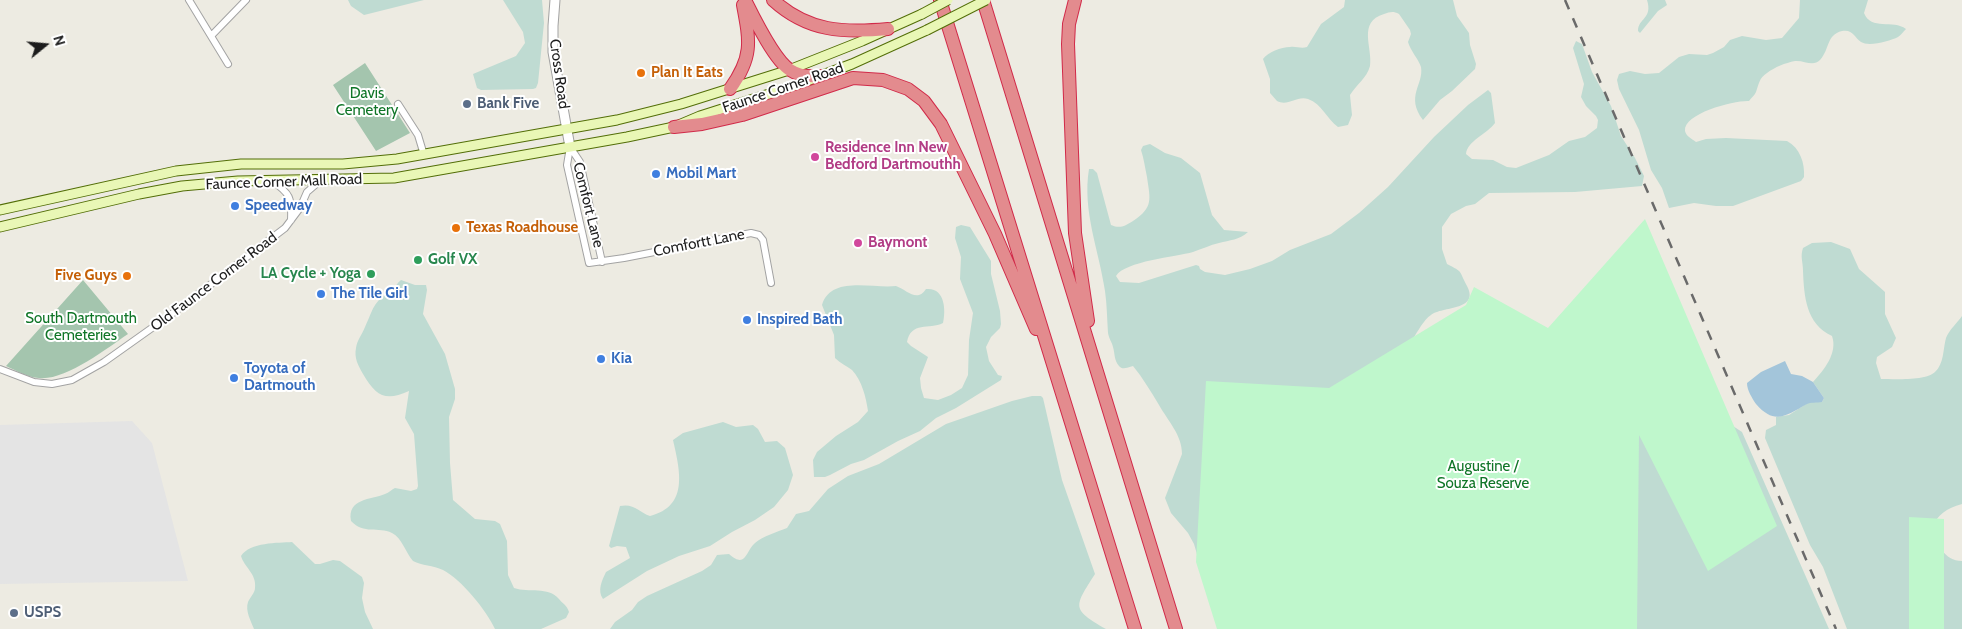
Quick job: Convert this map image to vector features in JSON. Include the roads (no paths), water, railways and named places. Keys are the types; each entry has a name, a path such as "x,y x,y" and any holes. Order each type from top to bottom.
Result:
{"highway":[{"path":"743,0 781,61 789,70 806,76 820,76"},
{"path":"730,89 742,71 747,57 747,31 743,0"},
{"path":"772,0 791,14 820,27 849,32 888,29"},
{"path":"940,0 1134,629"},
{"path":"984,0 1176,629"},
{"path":"1074,0 1069,24 1068,44 1076,233 1079,270 1095,365"},
{"path":"674,127 702,124 742,115 853,78 883,80 908,89 930,108 944,130 992,226 1028,314 1054,365"}],"main road":[{"name":"Faunce Corner Road","path":"567,130 654,112 789,70 888,29 948,0"},
{"name":"Faunce Corner Road","path":"570,147 674,127 700,116 768,95 877,54 984,0"},
{"name":"Faunce Corner Mall Road","path":"0,210 142,177 185,170 241,164 342,164 424,155 567,130"},
{"name":"Faunce Corner Mall Road","path":"0,227 160,190 223,181 394,178 570,147"}],"street":[{"path":"189,0 228,64"},
{"path":"212,35 246,0"},
{"name":"Cross Road","path":"555,0 553,52 570,147"},
{"path":"398,104 421,140 424,155"},
{"name":"Comfort Lane","path":"570,147 580,162 602,262"},
{"name":"Comfort Lane","path":"570,147 567,164 589,263"},
{"name":"Old Faunce Corner Road","path":"271,180 282,187 289,195 292,204 291,221"},
{"name":"Old Faunce Corner Road","path":"0,369 27,380 46,384 63,382 79,376 126,349 281,232 291,221 306,192 321,180"},
{"name":"Comfortt Lane","path":"589,263 755,233 761,237 764,243 771,283"}],"railway":[{"path":"1565,0 1836,629"}],"place":[{"name":"Plan It Eats","path":"641,73"},
{"name":"Bank Five","path":"467,104"},
{"name":"Residence Inn New Bedford Dartmouthh","path":"815,157"},
{"name":"Mobil Mart","path":"656,174"},
{"name":"Speedway","path":"235,206"},
{"name":"Texas Roadhouse","path":"456,228"},
{"name":"Baymont","path":"858,243"},
{"name":"Golf VX","path":"418,260"},
{"name":"LA Cycle + Yoga","path":"371,274"},
{"name":"Five Guys","path":"127,276"},
{"name":"The Tile Girl","path":"321,294"},
{"name":"Inspired Bath","path":"747,320"},
{"name":"Kia","path":"601,359"},
{"name":"Toyota of Dartmouth","path":"234,378"},
{"name":"USPS","path":"14,613"}],"park label":[{"name":"Davis Cemetery","path":"367,102"},
{"name":"South Dartmouth Cemeteries","path":"81,328"},
{"name":"Augustine / Souza Reserve","path":"1483,476"}]}
